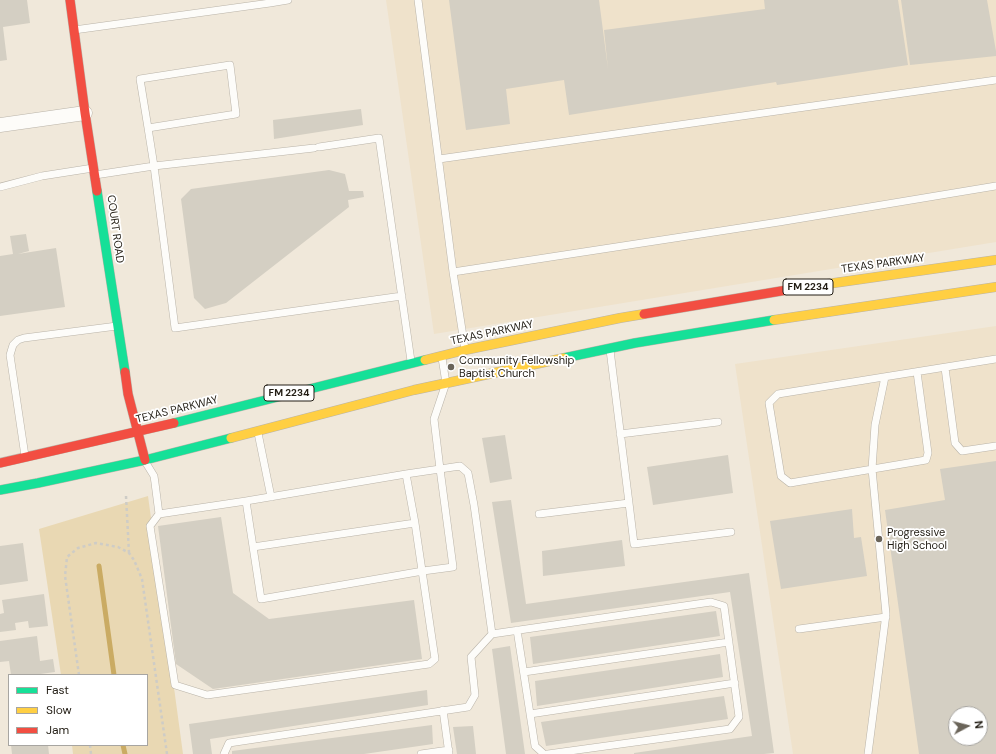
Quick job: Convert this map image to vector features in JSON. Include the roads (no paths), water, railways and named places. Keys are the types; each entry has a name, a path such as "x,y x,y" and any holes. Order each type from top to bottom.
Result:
{"main road":[{"name":"COURT ROAD","path":"70,0 85,113 128,394 145,460"},
{"name":"TEXAS PARKWAY","path":"0,463 137,432 465,350 620,318 781,291 996,260"},
{"path":"967,291 977,280"},
{"name":"FM 2234","path":"0,490 145,460 258,432 414,390 610,348 820,313 996,287"}],"street":[{"path":"0,125 85,113"}],"lane":[{"path":"74,30 288,0"},
{"path":"418,0 465,350"},
{"path":"148,128 236,114 230,65 140,79 154,166 175,328 402,296"},
{"path":"439,159 996,80"},
{"path":"0,187 42,176 154,166 316,148 379,138 412,364"},
{"path":"454,272 779,222 996,186"},
{"path":"25,458 10,355 12,345 18,340 24,338 117,326"},
{"path":"610,348 634,544 731,532"},
{"path":"246,501 261,599 423,571 452,568 434,419 446,383 441,356"},
{"path":"917,372 928,453 926,460 790,483 781,476 770,403 778,394 917,372 996,360"},
{"path":"945,368 955,443 962,451 996,446"},
{"path":"868,754 886,617 872,469 875,425 885,377"},
{"path":"620,434 718,422"},
{"path":"258,432 270,497"},
{"path":"145,460 154,476 159,514 150,526 175,685 208,695 429,664 435,659 423,571 406,474"},
{"path":"159,514 460,466 468,473 474,505 492,634"},
{"path":"539,514 629,502"},
{"path":"253,548 415,523"},
{"path":"224,754 230,743 468,707 475,694 471,656 492,634 711,602 724,606 739,717 730,729 548,754"},
{"path":"799,629 886,617"},
{"path":"517,630 535,746 544,754"},
{"path":"524,672 729,642"},
{"path":"530,714 735,683"},
{"path":"421,754 449,752 443,710"}],"waterway":[{"path":"99,566 114,674"},
{"path":"123,746 125,754"}],"place":[{"name":"Community Fellowship Baptist Church","path":"451,367"},
{"name":"Progressive High School","path":"879,539"}]}
